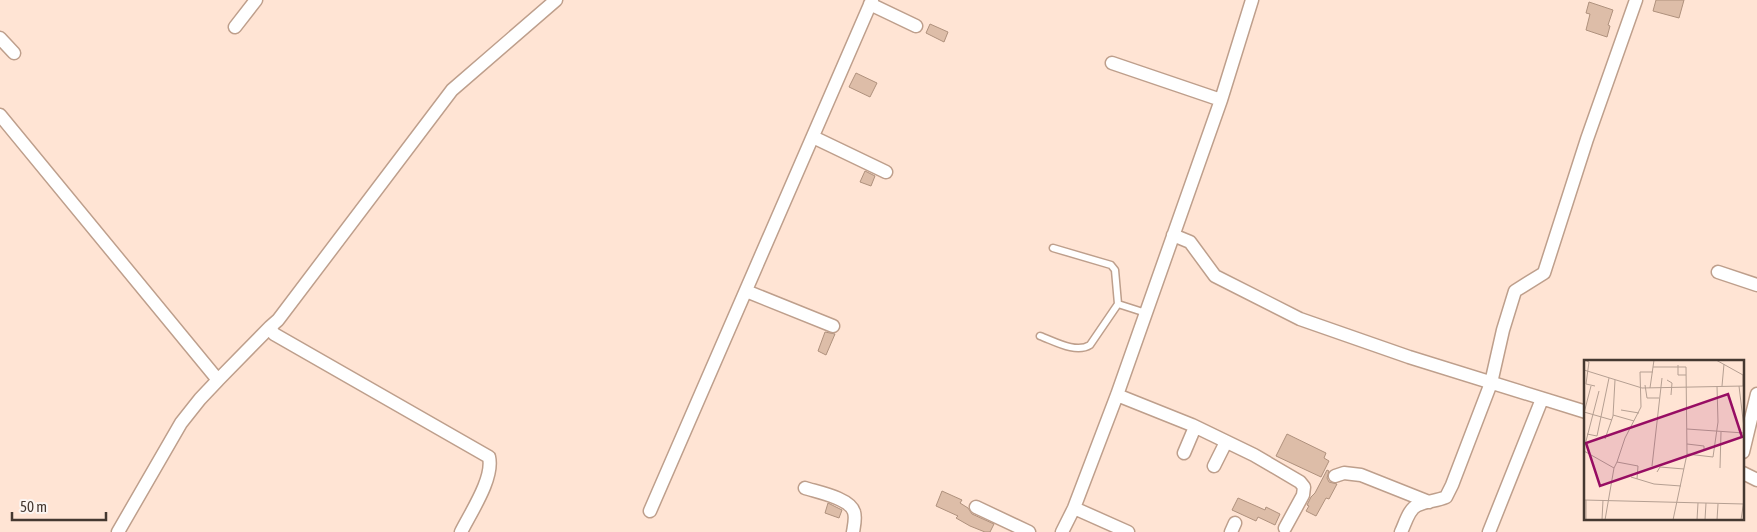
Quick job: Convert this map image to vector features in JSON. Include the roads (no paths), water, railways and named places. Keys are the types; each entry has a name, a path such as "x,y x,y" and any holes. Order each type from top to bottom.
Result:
{"street":[{"path":"235,27 256,0"},
{"path":"118,532 180,423 218,380 278,320 452,90 556,0"},
{"path":"1062,532 1074,508 1117,396 1221,100 1252,0"},
{"path":"1401,532 1416,505 1446,497 1491,383 1503,330 1515,290 1544,273 1587,139 1636,0"},
{"path":"650,511 871,2 916,26"},
{"path":"0,38 14,53"},
{"path":"1112,63 1221,100"},
{"path":"0,115 218,380"},
{"path":"813,137 886,172"},
{"path":"1173,235 1190,242 1215,276 1300,319 1491,383 1584,411"},
{"path":"1718,272 1757,285"},
{"path":"746,291 833,326"},
{"path":"270,327 274,334 489,457 491,465 489,475 461,532"},
{"path":"1744,448 1757,394"},
{"path":"1117,396 1195,427 1254,455 1300,482 1304,487 1303,495 1285,528"},
{"path":"1489,532 1542,399"},
{"path":"1184,453 1195,427"},
{"path":"1214,466 1226,442"},
{"path":"1335,476 1344,473 1360,475 1430,502"},
{"path":"1744,474 1757,480"},
{"path":"804,488 842,500 851,505 855,513 853,532"},
{"path":"976,507 1029,532"},
{"path":"1074,508 1128,532"}],"lane":[{"path":"1040,336 1077,349 1084,349 1090,345 1118,304 1115,270 1111,266 1052,248"},
{"path":"1118,304 1146,313"}]}
